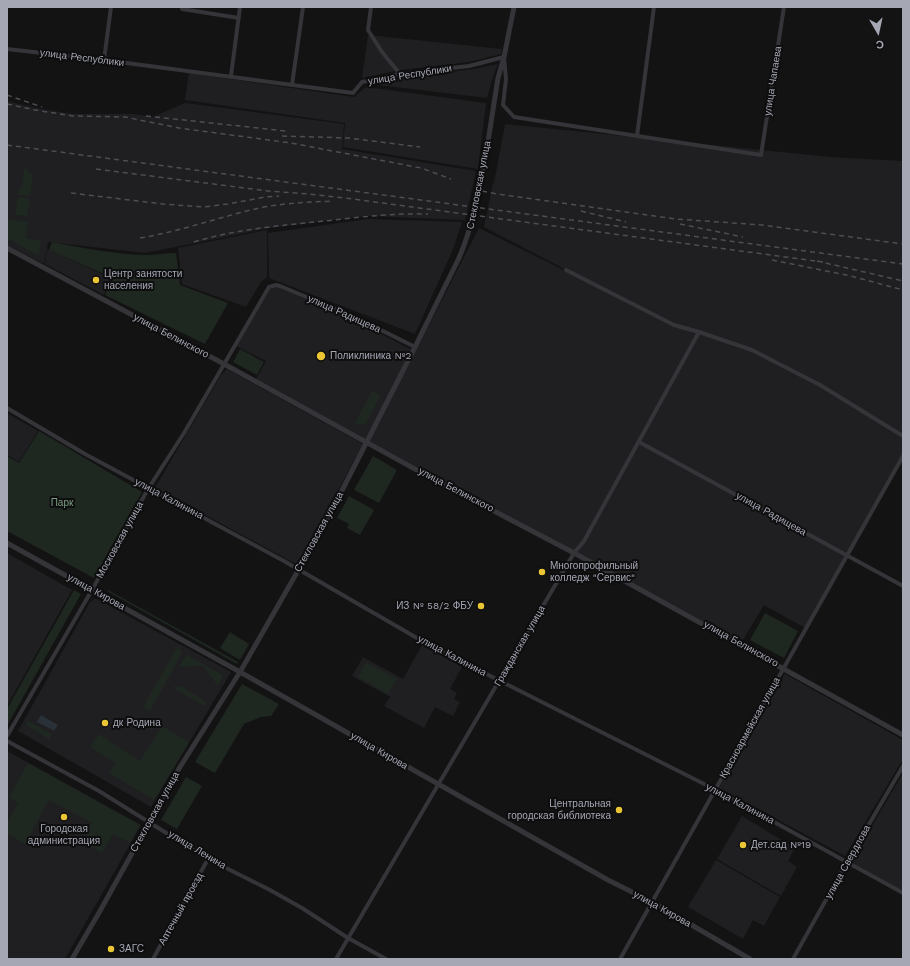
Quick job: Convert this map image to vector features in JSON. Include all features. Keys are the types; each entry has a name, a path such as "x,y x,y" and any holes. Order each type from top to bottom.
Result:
{"street":[{"path":"104,60 111,7"},
{"path":"182,7 182,9 239,18"},
{"path":"231,76 240,7"},
{"path":"292,85 302,7"},
{"path":"371,7 368,30 382,52 400,74"},
{"name":"Стекловская улица","path":"72,959 180,766 240,672 326,520 367,442 459,258 468,238 478,201 498,78 504,58 514,7"},
{"path":"504,58 506,79 503,105 514,117 637,136 654,7"},
{"name":"улица Чапаева","path":"637,136 761,155 784,7"},
{"name":"улица Республики","path":"7,49 231,76 353,93 362,82 400,74 469,66 504,58"},
{"name":"улица Белинского","path":"7,248 224,364 435,480 574,553 903,735"},
{"path":"566,270 674,325 752,350 820,385 903,436"},
{"name":"Московская улица","path":"7,736 92,590 148,489 184,433 266,290 272,286"},
{"name":"улица Радищева","path":"272,286 280,286 355,317 415,347"},
{"name":"Гражданская улица","path":"336,959 574,553 584,542 699,332"},
{"name":"улица Калинина","path":"7,408 85,454 148,489 163,495 429,645 716,790 903,893"},
{"name":"улица Радищева","path":"639,442 903,586"},
{"name":"Красноармейская улица","path":"620,959 903,456"},
{"name":"улица Кирова","path":"7,543 240,672 608,880 652,902 750,959"},
{"name":"улица Ленина","path":"7,741 99,791 208,859 283,898 348,938 386,959"},
{"name":"улица Свердлова","path":"793,959 903,766"},
{"name":"Аптечный проезд","path":"153,959 208,859"}],"shaded area":[{"path":"368,35 502,49 501,54 469,62 400,70 362,78"},
{"path":"498,64 487,98 370,84 400,78 474,69"},
{"path":"189,73 354,97 366,87 486,103 478,169 343,147 345,123 185,100"},
{"path":"7,101 36,108 73,114 134,114 153,117 185,103 344,124 342,149 476,171 465,220 367,216 270,228 145,253 48,242 44,264 7,245"},
{"path":"505,124 830,157 903,161 903,455 805,628 764,605 741,643 369,441 479,228 622,299 484,227"},
{"path":"368,219 462,222 454,247 415,334 269,278 268,233"},
{"path":"267,230 267,277 261,282 246,307 182,284 178,248"},
{"path":"47,249 111,278 104,295 45,264"},
{"path":"279,287 354,320 412,350 365,440 256,379 266,361 236,346 270,289"},
{"path":"227,369 363,444 298,565 155,488 221,375"},
{"path":"7,413 38,431 19,462 7,455"},
{"path":"7,553 72,590 7,706"},
{"path":"97,599 231,672 151,807 18,731 90,602"},
{"path":"422,645 462,667 450,689 457,693 454,699 460,702 453,716 435,707 424,728 384,706 390,697 352,676 363,657 403,679"},
{"path":"785,674 903,740 903,759 845,856 719,788"},
{"path":"41,715 58,725 54,731 37,722"},
{"path":"7,751 141,825 65,959 7,959"},
{"path":"903,773 903,892 851,862"},
{"path":"742,816 795,848 788,861 797,867 781,896 717,859"},
{"path":"716,860 780,897 764,926 753,920 743,939 688,907"}],"green space":[{"path":"24,168 33,174 30,196 18,195 19,188 22,188"},
{"path":"18,197 30,199 27,216 15,215"},
{"path":"7,219 28,222 26,238 41,241 39,256 7,238"},
{"path":"52,242 122,253 145,255 176,253 180,285 228,303 205,344 105,295 113,278 49,250"},
{"path":"240,349 264,362 257,375 233,362"},
{"path":"372,391 381,395 366,423 361,425 355,423"},
{"name":"Парк","path":"39,431 142,492 94,578 7,531 7,456 19,463"},
{"path":"373,456 397,470 379,503 354,490"},
{"path":"349,496 374,510 360,535 347,528 349,524 337,518"},
{"path":"74,590 81,594 7,726 7,709"},
{"path":"108,590 238,662 237,664 107,591"},
{"path":"765,613 798,631 784,658 750,640"},
{"path":"230,632 249,644 240,660 220,648"},
{"path":"178,646 182,653 150,711 143,707"},
{"path":"186,655 223,675 218,686 203,666 179,667"},
{"path":"366,662 397,679 388,694 358,677"},
{"path":"242,684 279,704 271,716 261,717 244,724 215,773 195,762"},
{"path":"181,686 207,703 204,706 172,687"},
{"path":"28,721 52,734 49,739 26,725"},
{"path":"162,726 189,742 154,800 109,773 115,763 90,747 99,734 140,761"},
{"path":"28,763 140,825 130,843 113,834 102,853 82,842 92,823 49,800 25,844 7,834 7,823 18,803 9,798"},
{"path":"186,777 202,786 177,829 161,820"}],"railway":[{"path":"7,95 42,107"},
{"path":"7,104 73,116 125,117 179,128 291,143 421,168 451,179"},
{"path":"146,116 286,131"},
{"path":"282,136 348,138 420,147"},
{"path":"7,145 903,264"},
{"path":"96,169 268,191 345,198 823,262"},
{"path":"482,191 676,219 762,225 903,244"},
{"path":"71,193 163,204 203,207 279,196"},
{"path":"140,238 264,207 334,201"},
{"path":"581,211 626,222"},
{"path":"194,242 224,234 269,227 371,216 428,214"},
{"path":"680,224 743,237"},
{"path":"772,260 851,276 903,290"},
{"path":"817,261 903,281"}],"place":[{"name":"Центр занятости населения","path":"96,280"},
{"name":"Поликлиника №2","path":"321,356"},
{"name":"Многопрофильный колледж \"Сервис\"","path":"542,572"},
{"name":"ИЗ № 58/2 ФБУ","path":"481,606"},
{"name":"дк Родина","path":"105,723"},
{"name":"Центральная городская библиотека","path":"619,810"},
{"name":"Городская администрация","path":"64,817"},
{"name":"Дет.сад №19","path":"743,845"},
{"name":"ЗАГС","path":"111,949"}]}
